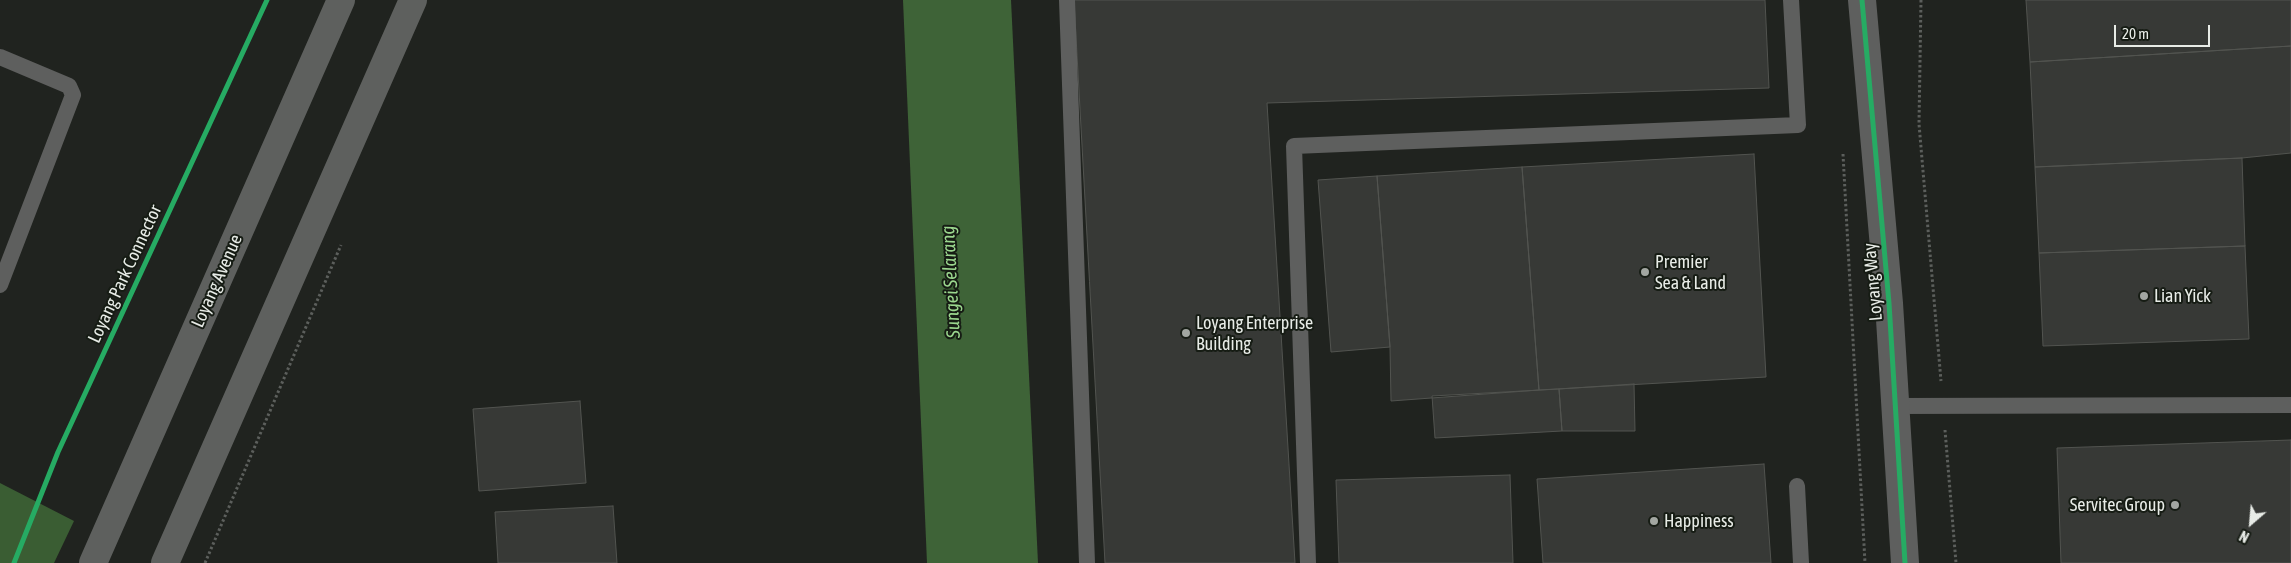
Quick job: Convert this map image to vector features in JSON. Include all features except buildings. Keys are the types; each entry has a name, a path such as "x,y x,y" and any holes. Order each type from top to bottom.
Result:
{"main road":[{"name":"Loyang Avenue","path":"94,563 341,0"},
{"path":"165,563 413,0"}],"street":[{"name":"Loyang Way","path":"1862,0 1889,303 1905,563"}],"lane":[{"path":"1067,0 1087,563"},
{"path":"1308,563 1294,146 1798,124 1791,0"},
{"path":"0,57 68,86 73,95 0,285"},
{"path":"1894,406 2291,404"},
{"path":"1797,486 1801,563"}],"path":[{"path":"1921,0 1919,124 1956,563"},
{"path":"1842,150 1865,563"}],"shaded area":[{"path":"0,483 74,521 54,563 0,563"}],"water":[{"name":"Sungei Selarang","path":"903,0 1011,0 1038,563 927,563"}],"cycle path":[{"name":"Loyang Park Connector","path":"14,563 58,452 267,0"},
{"path":"1862,0 1889,303 1905,563"}],"place":[{"name":"Premier Sea & Land","path":"1645,272"},
{"name":"Lian Yick","path":"2144,296"},
{"name":"Loyang Enterprise Building","path":"1186,333"},
{"name":"Servitec Group","path":"2175,505"},
{"name":"Happiness","path":"1654,521"}]}
